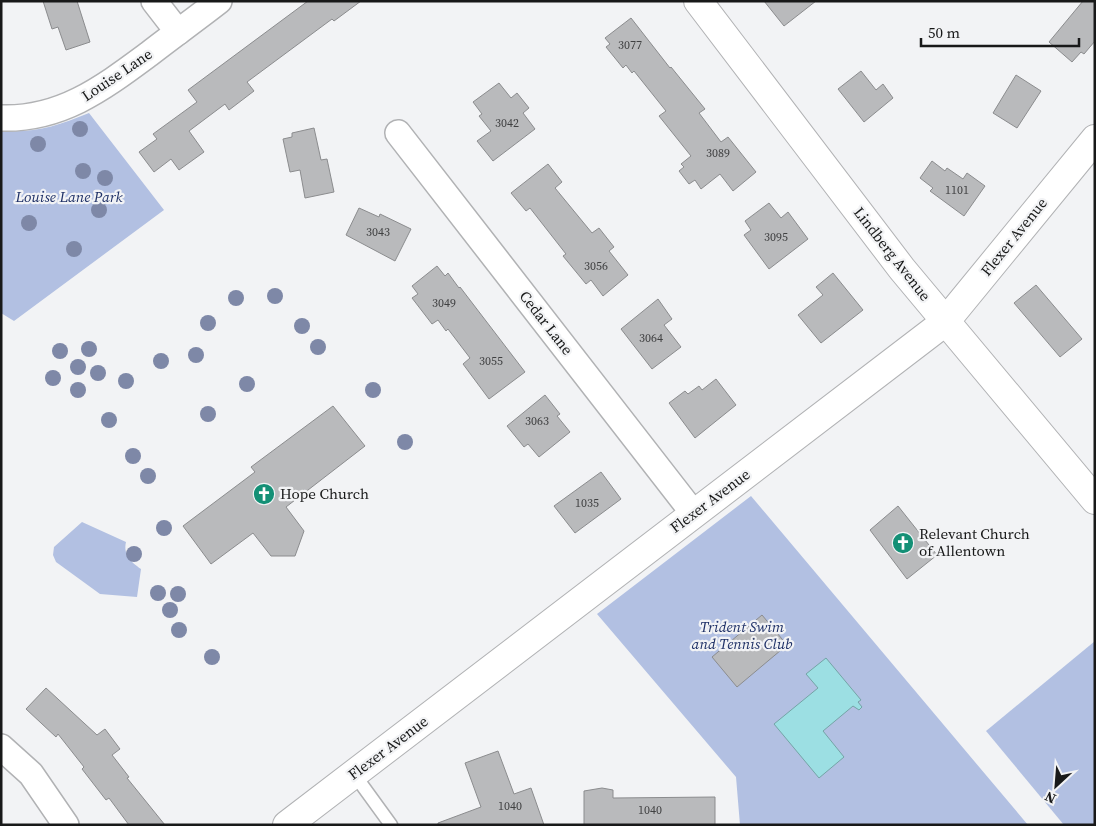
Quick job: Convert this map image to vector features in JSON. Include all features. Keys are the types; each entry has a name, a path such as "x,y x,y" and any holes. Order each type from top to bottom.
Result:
{"street":[{"path":"154,1 178,32"},
{"name":"Louise Lane","path":"1,118 19,118 52,112 84,99 113,81 219,1"},
{"name":"Lindberg Avenue","path":"698,1 902,269 1095,500"},
{"name":"Cedar Lane","path":"398,133 694,514"},
{"name":"Flexer Avenue","path":"287,825 945,322 1095,139"},
{"path":"1,747 32,774 66,825"}],"lane":[{"path":"354,774 391,825"}],"green space":[{"name":"Louise Lane Park","path":"89,113 164,210 14,321 1,313 1,131 25,131 46,128"},
{"name":"Trident Swim and Tennis Club","path":"751,496 1028,825 740,825 736,777 597,614"},
{"path":"82,522 126,542 125,547 129,558 141,569 137,597 100,594 56,562 53,555 54,547"},
{"path":"1095,641 1095,825 1064,825 986,731"}],"shaded area":[{"path":"826,658 861,700 858,702 862,707 859,710 853,706 823,731 844,757 819,778 774,724 818,688 806,674"}],"building":[{"path":"43,1 77,1 90,42 66,50 58,27 52,29"},
{"path":"308,1 361,1 334,21 332,19 247,82 254,91 229,110 225,104 189,131 204,152 179,170 171,159 154,172 139,152 157,139 153,134 197,102 188,90"},
{"path":"764,1 816,1 784,26"},
{"path":"1083,1 1095,1 1095,41 1084,54 1081,52 1072,62 1049,42"},
{"path":"631,18 705,109 699,113 721,142 728,137 756,172 733,191 720,174 701,189 695,180 689,184 679,171 684,167 681,164 691,156 659,116 666,111 634,71 632,73 626,65 623,68 606,47 610,44 605,38"},
{"path":"861,71 876,90 883,84 893,98 864,122 838,89"},
{"path":"1016,75 1041,91 1017,128 993,113"},
{"path":"499,83 511,98 517,93 529,108 523,113 535,129 493,161 477,141 491,131 479,116 482,114 473,102"},
{"path":"314,128 321,160 327,159 334,192 305,198 300,170 290,172 283,139 292,137 292,133"},
{"path":"932,161 945,171 947,168 963,179 967,173 985,186 964,216 930,191 933,188 920,178"},
{"path":"548,164 562,182 555,188 592,233 599,228 614,247 609,251 628,275 603,296 591,280 586,284 563,256 566,254 530,208 526,211 511,193"},
{"path":"769,203 781,218 788,212 808,239 769,269 744,235 751,230 745,221"},
{"path":"359,208 379,217 380,214 411,229 395,261 346,235"},
{"path":"437,266 445,276 448,273 460,287 525,372 489,399 463,364 470,358 448,329 446,331 438,320 432,324 412,298 418,294 412,286"},
{"path":"833,273 863,310 821,343 798,315 823,295 816,287"},
{"path":"1036,285 1082,339 1060,357 1014,303"},
{"path":"658,299 672,319 664,325 681,347 652,369 621,329"},
{"path":"716,379 736,405 695,438 669,403 685,391 688,394 699,386 702,390"},
{"path":"545,395 560,414 557,416 570,432 539,457 528,444 524,447 507,426"},
{"name":"Hope Church","path":"333,406 365,446 286,507 304,531 295,556 271,556 253,533 211,564 183,526 255,472 251,467"},
{"path":"601,472 621,499 575,533 554,506"},
{"name":"Relevant Church of Allentown","path":"898,506 937,555 907,579 870,530"},
{"path":"762,615 787,645 737,687 712,657"},
{"path":"46,688 97,735 105,729 120,749 112,755 129,777 127,778 165,825 129,825 109,798 106,800 82,769 84,767 58,734 56,737 26,709"},
{"path":"498,751 514,794 531,788 544,825 438,825 438,823 481,807 465,763"},
{"path":"602,788 613,790 613,798 715,797 715,825 584,825 584,791"}],"place":[{"name":"Hope Church","path":"264,494"},
{"name":"Relevant Church of Allentown","path":"903,543"}]}
